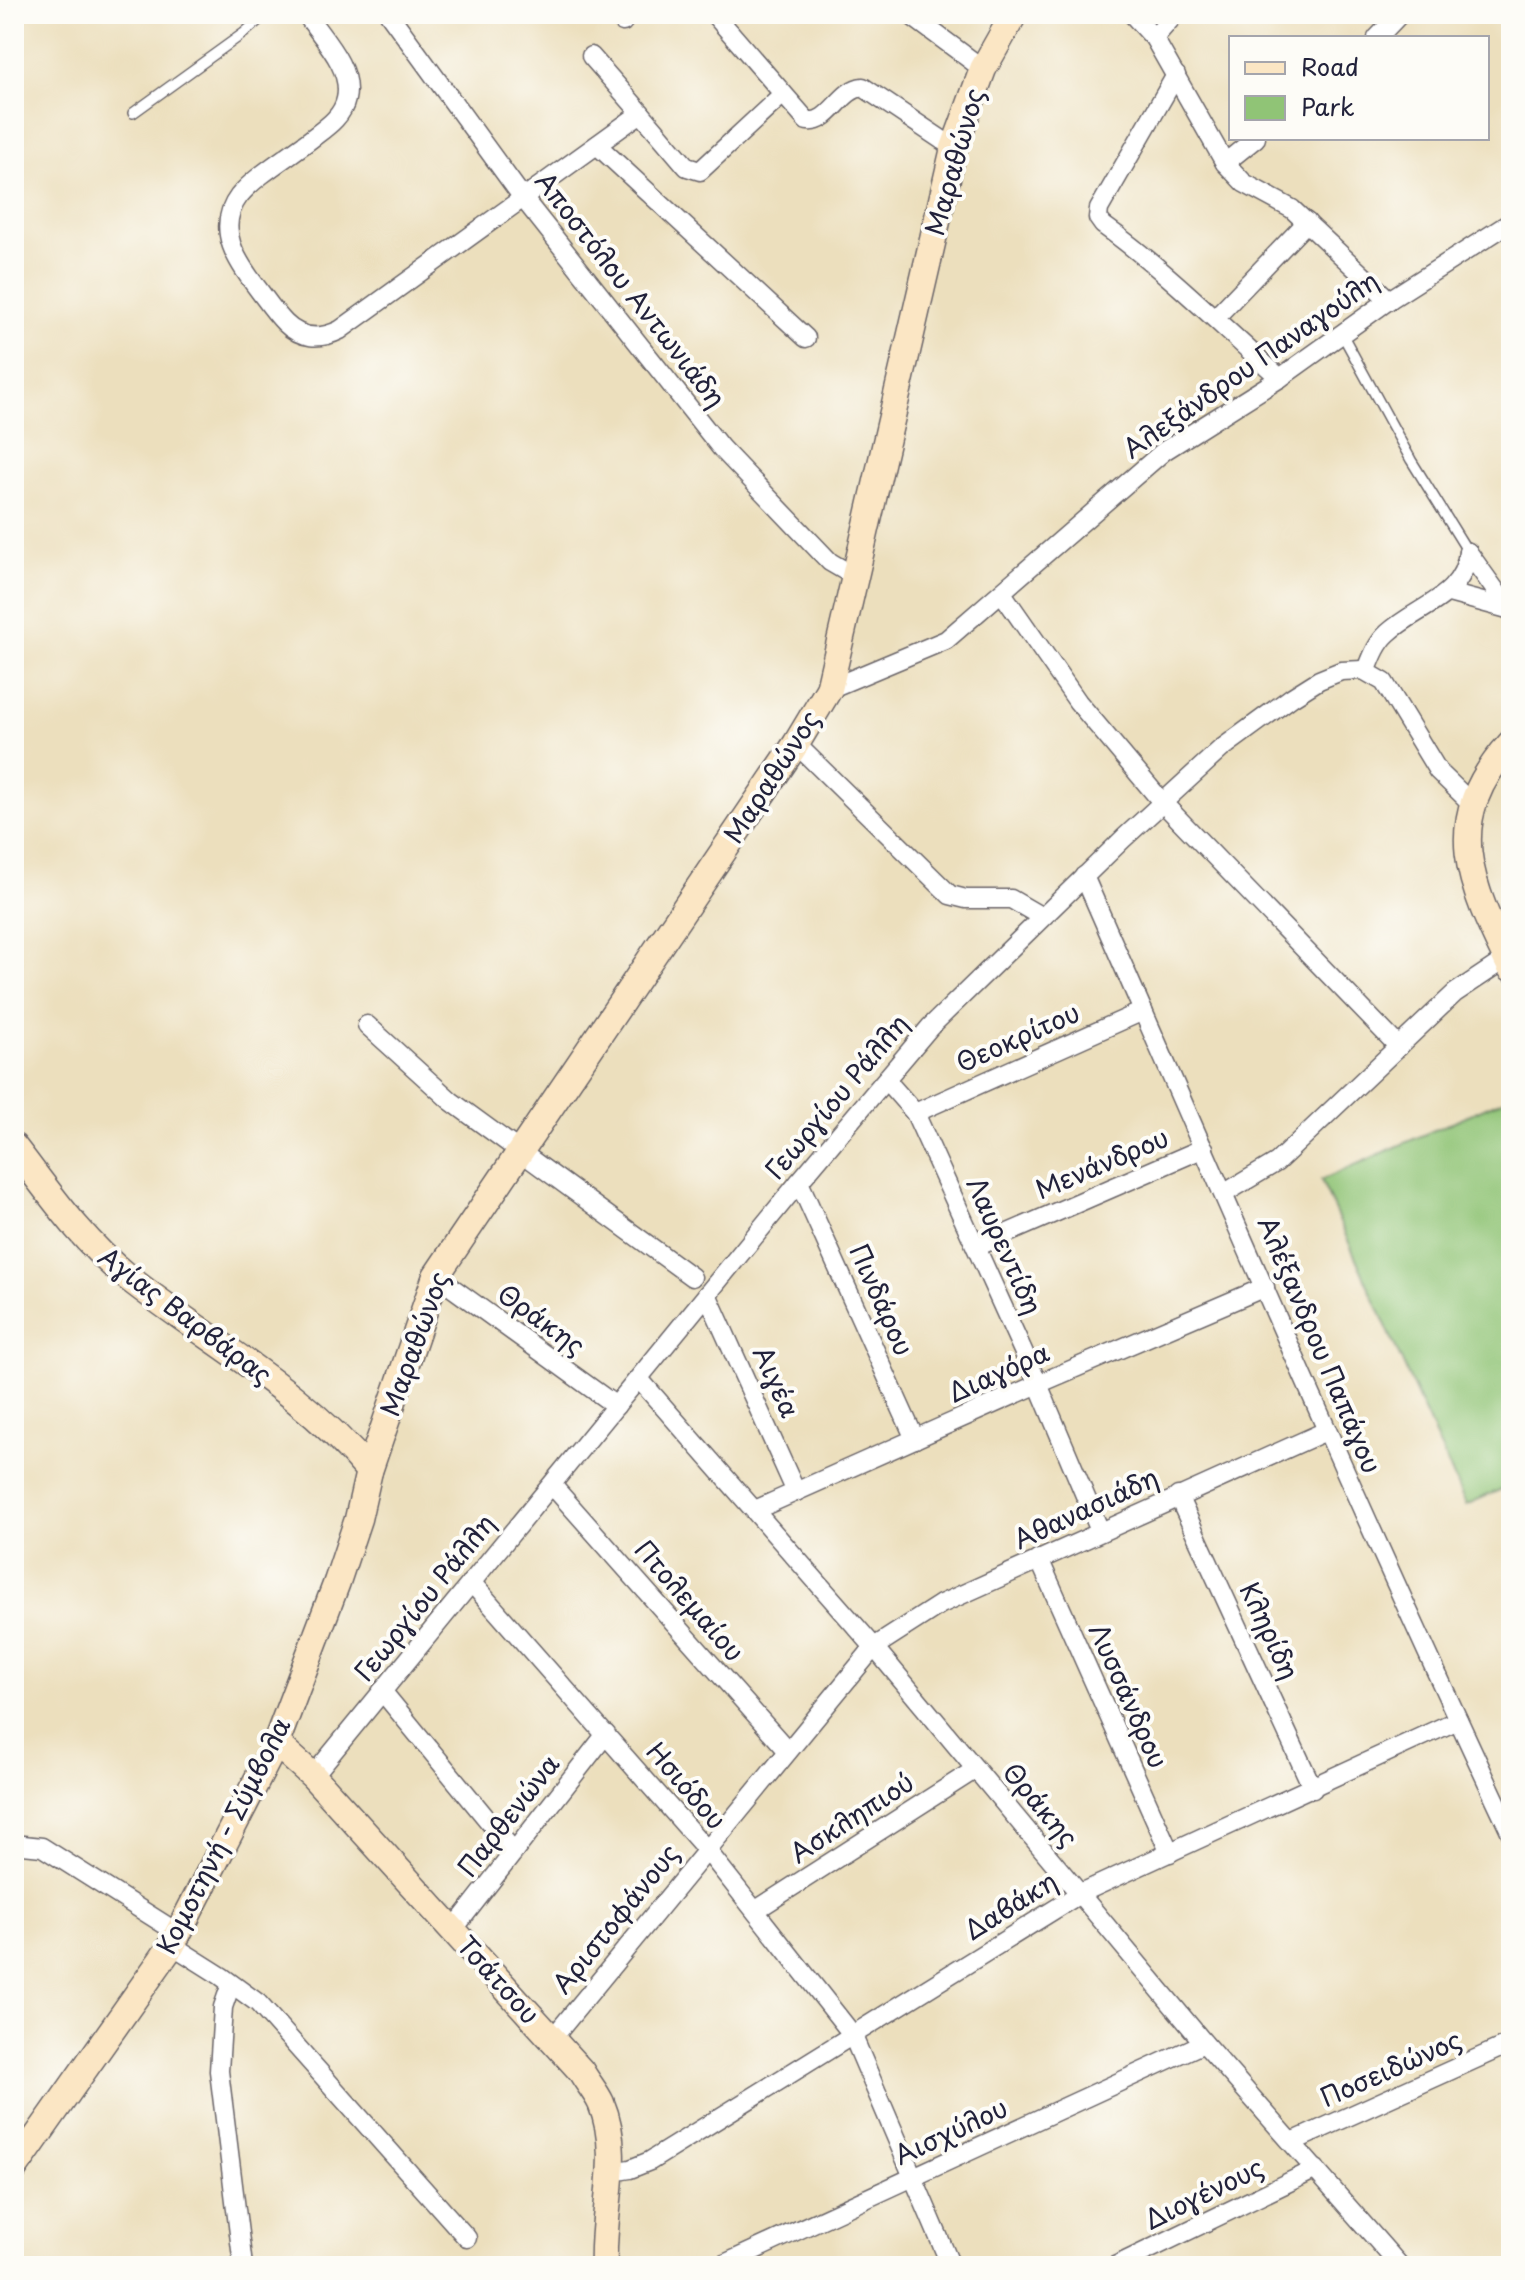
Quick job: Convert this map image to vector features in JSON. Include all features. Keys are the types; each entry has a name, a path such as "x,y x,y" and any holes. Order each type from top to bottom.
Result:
{"street":[{"path":"306,14 345,73 347,95 344,106 331,123 241,194 231,212 229,233 230,245 238,263 277,314 302,335 321,337 340,330 641,113"},
{"name":"Αποστόλου Αντωνιάδη","path":"389,14 523,198 721,448 830,562 854,576"},
{"path":"714,14 803,118 811,123 856,88 863,87 954,148"},
{"path":"909,14 983,69"},
{"name":"Μαραθώνος","path":"369,1471 436,1276 796,744 829,689 954,148 983,69 1014,14"},
{"path":"1132,14 1154,38 1225,163 1244,183 1289,206 1389,300"},
{"path":"1154,38 1175,14"},
{"path":"1379,36 1400,14"},
{"path":"591,56 687,167 700,171 783,94"},
{"path":"1176,75 1099,209 1098,218 1103,225 1145,255 1280,378"},
{"path":"1225,163 1254,140"},
{"path":"597,145 806,338"},
{"path":"1215,318 1307,222"},
{"name":"Αλεξάνδρου Παναγούλη","path":"829,689 946,640 1164,451 1280,378 1389,300 1511,222"},
{"path":"1468,552 1465,570 1449,593 1390,631 1376,650 1367,670 1387,686 1438,771 1471,803"},
{"path":"1468,552 1508,605"},
{"path":"1002,593 1078,702 1162,802 1399,1047"},
{"path":"1449,593 1508,605"},
{"name":"Γεωργίου Ράλλη","path":"313,1776 799,1182 930,1027 1084,876 1221,749 1292,697 1335,673 1367,670"},
{"path":"1225,1193 1277,1162 1461,988 1509,964 1471,868 1467,834 1471,803 1486,773 1511,743"},
{"path":"796,744 950,895 960,899 1011,899 1042,917"},
{"name":"Αλέξανδρου Παπάγου","path":"1084,876 1225,1193 1326,1431 1511,1833"},
{"name":"Θεοκρίτου","path":"915,1113 1143,1011"},
{"path":"367,1025 451,1101 692,1277"},
{"name":"Λαυρεντίδη","path":"886,1080 915,1113 1038,1384 1100,1531"},
{"name":"Αγίας Βαρβάρας","path":"14,1147 91,1244 126,1276 315,1414 369,1471"},
{"name":"Μενάνδρου","path":"976,1247 1204,1148"},
{"name":"Πινδάρου","path":"799,1182 915,1439"},
{"name":"Θράκης","path":"436,1276 616,1406"},
{"name":"Διαγόρα","path":"755,1510 1265,1287"},
{"name":"Αιγέα","path":"707,1294 796,1492"},
{"name":"Θράκης","path":"639,1379 874,1647 1204,2043 1400,2266"},
{"name":"Αθανασιάδη","path":"874,1647 941,1604 1326,1431"},
{"name":"Κομοτηνή - Σύμβολα","path":"14,2169 175,1939 276,1743 337,1582 358,1519 369,1471"},
{"name":"Πτολεμαίου","path":"552,1485 788,1751"},
{"name":"Κληρίδη","path":"1178,1496 1313,1789"},
{"name":"Λυσσάνδρου","path":"1039,1559 1170,1853"},
{"name":"Ησιόδου","path":"471,1582 706,1849 852,2034 951,2266"},
{"name":"Αριστοφάνους","path":"552,2039 874,1647"},
{"path":"382,1691 514,1852"},
{"name":"Δαβάκη","path":"611,2172 650,2161 1081,1893 1458,1720"},
{"name":"Παρθενώνα","path":"453,1930 606,1734"},
{"name":"Τσάτσου","path":"276,1743 313,1776 581,2071 601,2104 609,2136 611,2172 602,2243 604,2266"},
{"name":"Ασκληπιού","path":"756,1910 976,1769"},
{"path":"14,1847 42,1847 175,1939 258,2003 467,2238"},
{"path":"231,1984 223,2007 219,2071 243,2266"},
{"name":"Αισχύλου","path":"720,2266 1204,2043"},
{"name":"Ποσειδώνος","path":"1292,2142 1511,2043"},
{"name":"Διογένους","path":"1115,2266 1316,2169"}],"lane":[{"path":"133,113 266,14"},
{"path":"1342,333 1411,460 1468,552"}],"green space":[{"path":"1511,1096 1511,1485 1466,1505 1321,1180"}]}
